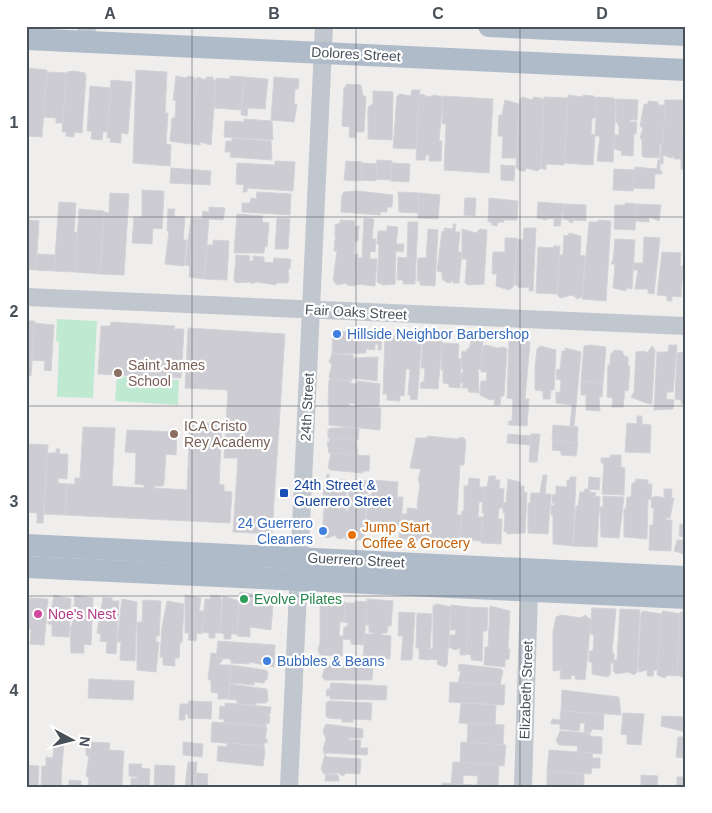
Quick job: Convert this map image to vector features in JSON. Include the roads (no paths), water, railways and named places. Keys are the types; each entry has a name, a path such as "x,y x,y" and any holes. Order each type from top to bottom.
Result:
{"main road":[{"path":"489,26 686,35"},
{"name":"Dolores Street","path":"26,39 86,34 323,53 686,70"},
{"name":"Guerrero Street","path":"26,545 299,568 529,592 686,598"},
{"name":"Guerrero Street","path":"26,567 299,568 686,577"}],"street":[{"name":"24th Street","path":"288,787 324,26"},
{"name":"Fair Oaks Street","path":"26,297 686,326"},
{"name":"Elizabeth Street","path":"523,787 529,592"}],"place":[{"name":"Hillside Neighbor Barbershop","path":"337,334"},
{"name":"Saint James School","path":"118,373"},
{"name":"ICA Cristo Rey Academy","path":"174,434"},
{"name":"24th Street & Guerrero Street","path":"284,493"},
{"name":"24 Guerrero Cleaners","path":"323,531"},
{"name":"Jump Start Coffee & Grocery","path":"352,535"},
{"name":"Evolve Pilates","path":"244,599"},
{"name":"Noe's Nest","path":"38,614"},
{"name":"Bubbles & Beans","path":"267,661"}]}
